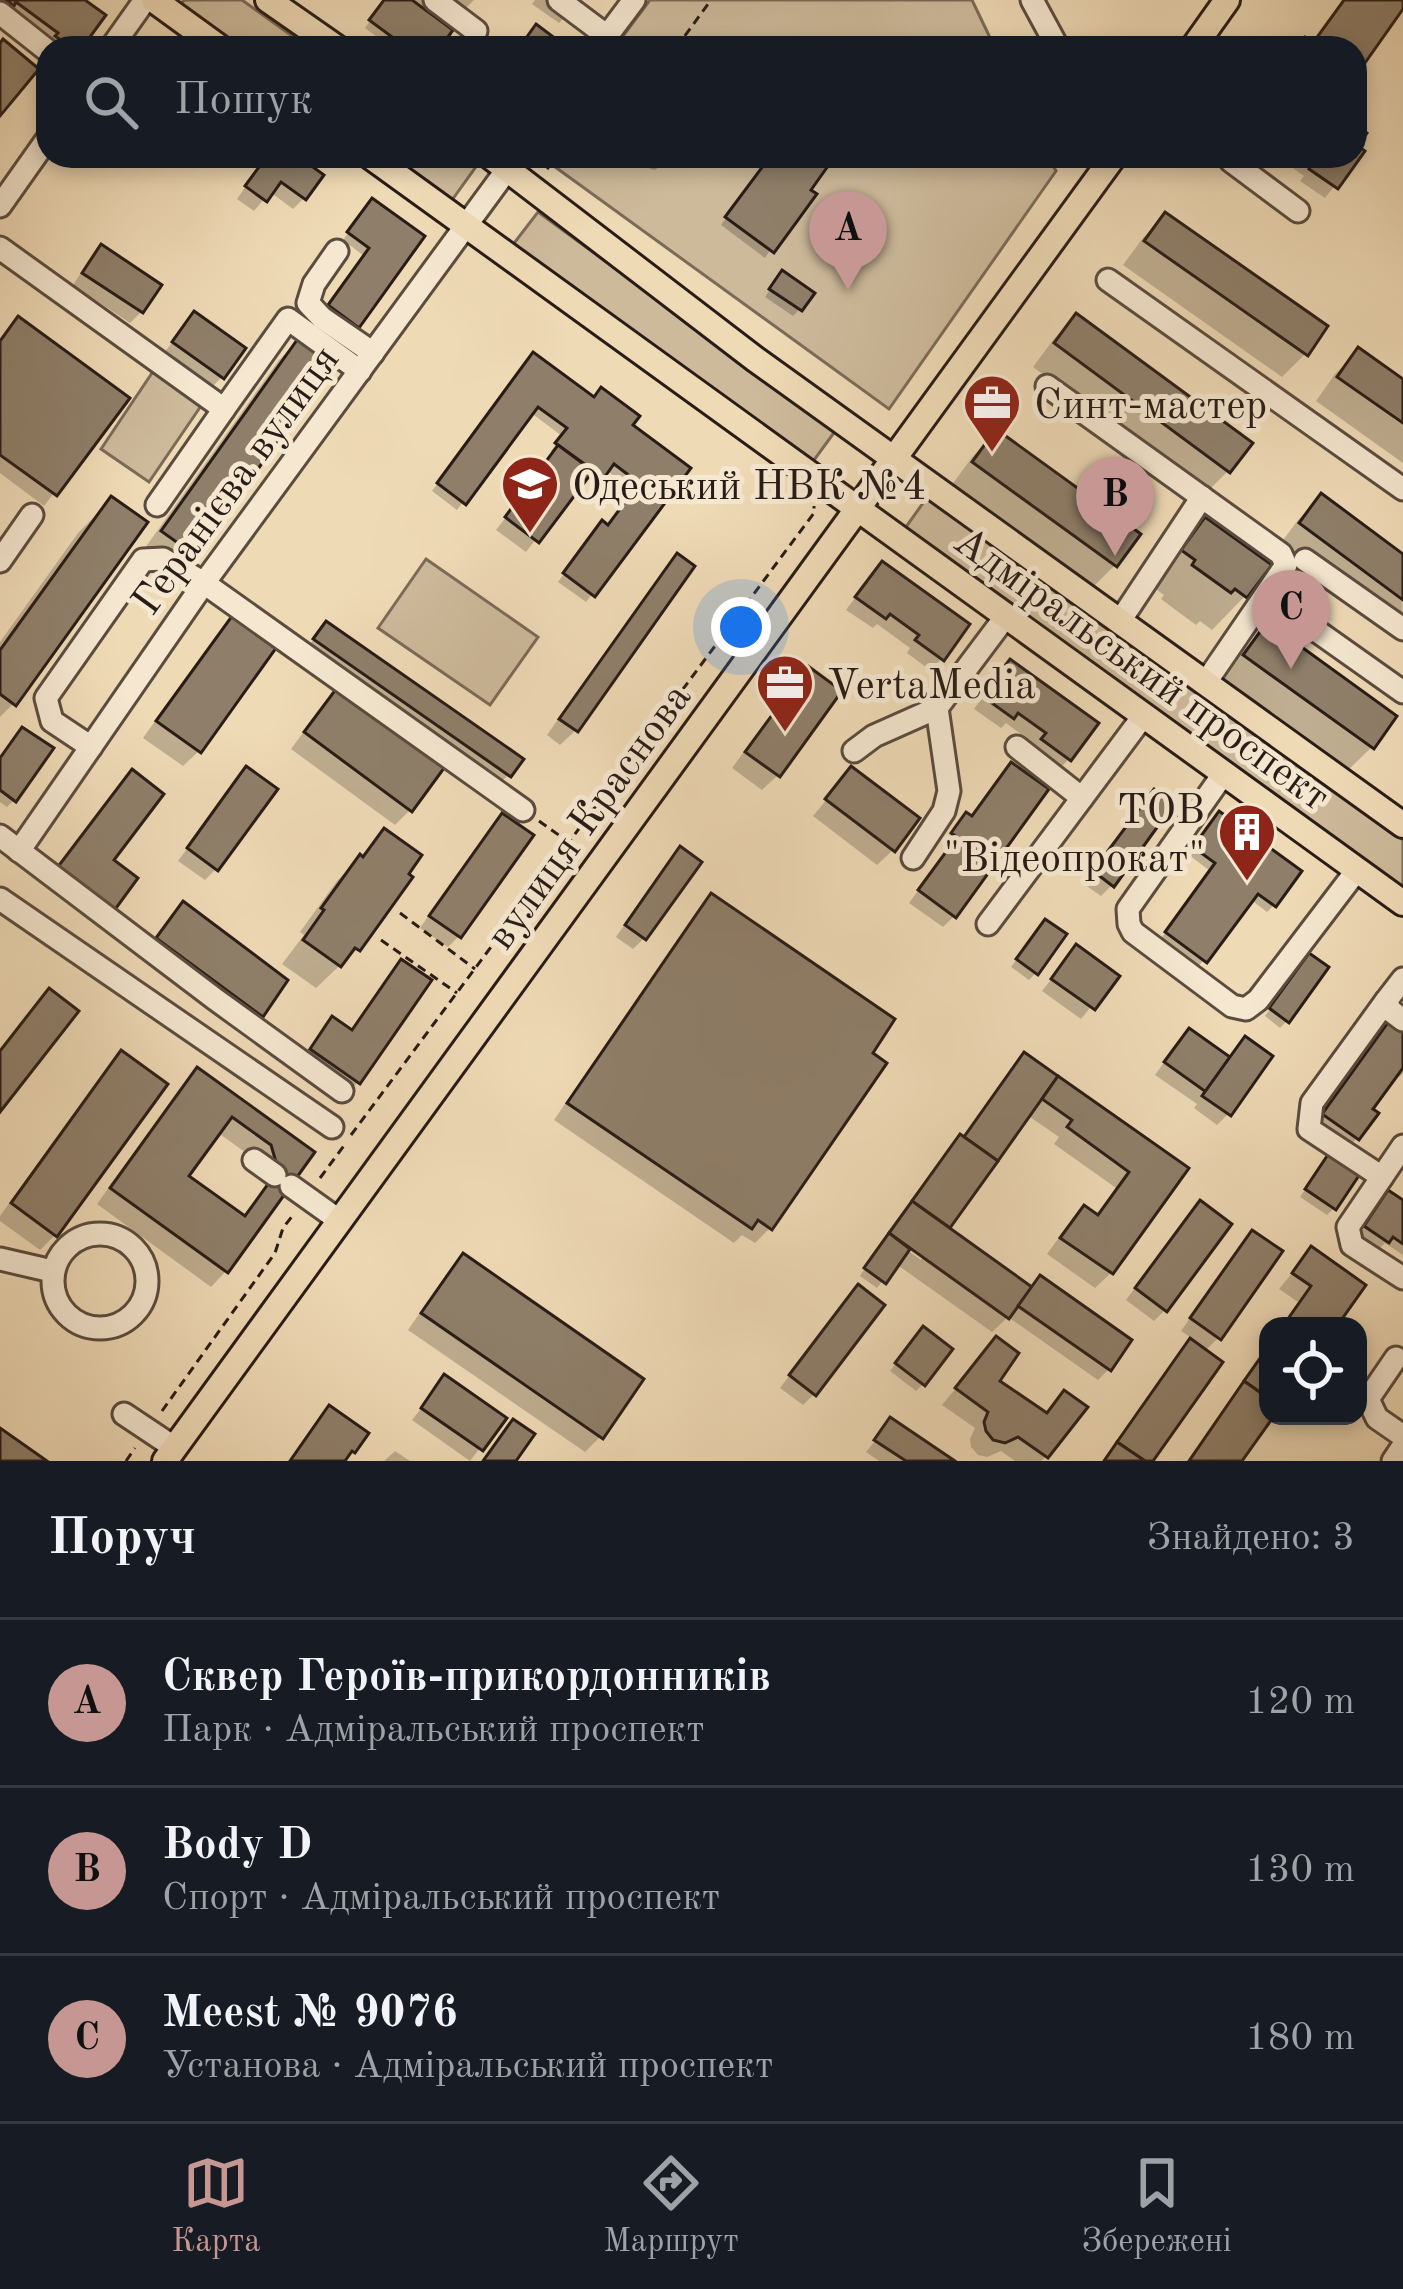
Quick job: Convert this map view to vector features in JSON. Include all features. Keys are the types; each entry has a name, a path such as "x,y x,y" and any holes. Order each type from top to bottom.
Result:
{"main road":[{"path":"149,0 202,36"},
{"path":"268,0 320,36"},
{"path":"1201,36 1227,0"},
{"name":"Адміральський проспект","path":"387,168 1403,903"},
{"name":"Адміральський проспект","path":"515,168 755,359 1403,825"},
{"name":"вулиця Краснова","path":"170,1454 1105,168"}],"street":[{"path":"120,36 149,0"},
{"path":"435,0 476,31"},
{"path":"559,0 596,36"},
{"path":"607,36 634,0"},
{"path":"1032,0 1052,36"},
{"path":"2,20 36,43"},
{"path":"0,206 36,155"},
{"name":"Геранієва вулиця","path":"19,851 204,583 466,225 500,168"},
{"path":"1240,168 1298,211"},
{"path":"0,248 224,409"},
{"path":"337,251 314,284 308,303 366,362"},
{"path":"1108,280 1403,489"},
{"path":"157,505 288,320 366,362"},
{"path":"1047,386 1281,554 1286,565 1206,682"},
{"path":"1120,621 1202,497"},
{"path":"0,561 32,515"},
{"path":"91,747 52,721 46,698 143,560 163,559 204,583 523,810"},
{"path":"1305,560 1403,629"},
{"path":"1266,595 1403,692"},
{"path":"854,751 874,736 937,707 1006,616"},
{"path":"913,858 944,811 949,791 937,707"},
{"path":"988,924 1144,716"},
{"path":"1017,747 1082,798"},
{"path":"1224,773 1128,908 1133,932 1232,1006 1246,1009 1258,1000 1357,870"},
{"path":"0,836 342,1091"},
{"path":"0,899 332,1127"},
{"path":"1382,1177 1309,1129 1312,1102 1403,979"},
{"path":"1387,1001 1391,1012 1403,1020"},
{"path":"1403,1146 1348,1227 1352,1245 1403,1278"},
{"path":"254,1160 340,1221"},
{"path":"110,1234 133,1246 146,1267 147,1292 136,1314 114,1328 89,1329 67,1317 53,1296 52,1271 64,1249 86,1235 110,1234"},
{"path":"0,1258 52,1271"},
{"path":"1396,1358 1368,1400 1377,1418 1403,1436"},
{"path":"124,1414 148,1430 170,1454"},
{"path":"1393,1461 1403,1446"}],"path":[{"path":"685,36 711,0"},
{"path":"972,402 980,408"},
{"path":"126,1461 275,1253 291,1186 457,993 814,514 814,493 822,483"},
{"path":"523,810 570,843"},
{"path":"400,913 475,969"},
{"path":"381,940 457,993"}],"shaded area":[{"path":"184,0 242,0 292,36 210,36 176,11"},
{"path":"650,0 972,0 989,36 623,36"},
{"path":"393,168 475,168 447,207"},
{"path":"557,168 1054,168 889,409"},
{"path":"538,212 836,430 809,467 508,251"},
{"path":"154,370 203,403 149,482 101,449"},
{"path":"928,496 1403,840 1403,894 901,534"},
{"path":"426,559 538,637 490,705 378,628"}],"building":[{"path":"6,0 85,0 106,15 91,36 55,36 58,33 16,2 14,6"},
{"path":"384,0 412,0 453,30 449,36 391,36 369,20"},
{"path":"1344,0 1403,0 1403,9 1367,60 1367,36 1318,36"},
{"path":"536,24 552,36 528,36"},
{"path":"3,39 36,66 36,73 0,116"},
{"path":"258,168 314,168 324,175 306,200 281,182 267,202 245,186"},
{"path":"762,168 827,168 811,190 817,194 774,253 725,217"},
{"path":"1310,168 1353,168 1338,189"},
{"path":"372,198 425,236 359,328 328,305 369,248 347,232"},
{"path":"1165,212 1328,326 1308,356 1144,241"},
{"path":"101,244 162,285 143,313 82,273"},
{"path":"782,270 815,293 802,311 769,289"},
{"path":"194,311 246,348 224,379 172,342"},
{"path":"1076,313 1253,443 1230,473 1054,343"},
{"path":"18,316 130,398 57,496 0,455 0,341"},
{"path":"302,333 337,358 196,556 161,531"},
{"path":"1358,347 1403,379 1403,423 1337,377"},
{"path":"533,352 594,397 601,387 640,416 633,425 691,468 595,597 563,573 602,520 608,525 639,483 614,464 604,478 555,443 567,428 538,407 466,505 437,483"},
{"path":"996,429 1141,534 1117,567 972,462"},
{"path":"558,445 593,471 539,543 505,517"},
{"path":"1321,493 1403,554 1403,600 1299,523"},
{"path":"111,496 148,522 16,706 0,694 0,650"},
{"path":"1205,517 1272,565 1247,598 1235,589 1231,593 1192,565 1195,560 1181,550"},
{"path":"677,553 695,566 578,732 559,719"},
{"path":"882,561 970,624 944,661 890,614 886,619 855,597"},
{"path":"232,616 276,648 201,753 156,721"},
{"path":"326,621 524,759 511,777 313,639"},
{"path":"1267,622 1397,716 1374,749 1243,655"},
{"path":"1010,659 1099,723 1071,761 1041,739 1046,733 1018,713 1014,719 982,696"},
{"path":"808,666 842,691 780,777 745,752"},
{"path":"339,685 447,764 412,812 304,732"},
{"path":"22,727 54,748 16,802 0,790 0,758"},
{"path":"1011,762 1049,789 956,918 918,890 957,837 951,833 966,812 972,816"},
{"path":"246,766 278,789 218,871 187,848"},
{"path":"851,766 920,818 895,852 825,799"},
{"path":"132,769 164,794 114,860 138,878 114,911 57,868"},
{"path":"1154,789 1174,804 1114,887 1093,871"},
{"name":"ТОВ \"Відеопрокат\"","path":"1219,811 1302,871 1276,907 1258,894 1207,963 1165,932 1215,863 1193,847"},
{"path":"502,813 534,835 461,938 429,916"},
{"path":"384,828 422,855 409,874 413,877 360,951 355,948 341,967 303,940 360,854 363,857"},
{"path":"680,846 702,862 646,940 625,925"},
{"path":"711,893 895,1019 873,1053 887,1063 772,1230 758,1220 752,1229 567,1103"},
{"path":"183,901 288,980 263,1017 156,938"},
{"path":"1045,919 1067,934 1038,975 1016,959"},
{"path":"1076,944 1120,976 1095,1010 1051,979"},
{"path":"1309,953 1329,967 1289,1023 1269,1008"},
{"path":"401,959 432,980 360,1084 310,1049 332,1016 352,1030"},
{"path":"49,988 79,1011 0,1112 0,1051"},
{"path":"1389,1021 1403,1031 1403,1068 1373,1109 1379,1113 1359,1140 1322,1114"},
{"path":"1189,1028 1230,1057 1206,1092 1164,1062"},
{"path":"1245,1036 1273,1056 1231,1116 1202,1096"},
{"path":"121,1050 168,1084 57,1237 11,1203"},
{"path":"1024,1052 1058,1076 998,1161 964,1137"},
{"path":"197,1067 315,1152 228,1273 110,1188","holes":["232,1117 271,1145 281,1166 245,1216 189,1176"]},
{"path":"1058,1076 1189,1168 1113,1274 1060,1238 1084,1205 1098,1215 1129,1172 1067,1127 1072,1120 1042,1099"},
{"path":"960,1134 998,1161 950,1228 912,1201"},
{"path":"1331,1150 1362,1171 1336,1210 1305,1189"},
{"path":"1388,1190 1403,1200 1403,1244 1393,1237 1389,1243 1364,1226"},
{"path":"1200,1200 1232,1224 1167,1312 1135,1288"},
{"path":"912,1201 1032,1287 1009,1319 889,1233"},
{"path":"1252,1230 1283,1251 1221,1340 1190,1318"},
{"path":"889,1233 910,1249 886,1284 864,1268"},
{"path":"1311,1246 1366,1285 1343,1317 1289,1317 1311,1286 1292,1273"},
{"path":"463,1253 644,1379 603,1439 421,1313"},
{"path":"1040,1275 1132,1340 1111,1371 1018,1306"},
{"path":"858,1284 885,1305 816,1396 789,1375"},
{"path":"923,1326 953,1349 925,1386 895,1363"},
{"path":"996,1336 1019,1353 1000,1381 1047,1413 1064,1390 1088,1407 1048,1458 1018,1437 1005,1443 993,1440 984,1422 988,1412 955,1388"},
{"path":"1190,1338 1223,1362 1153,1461 1145,1461 1117,1442"},
{"path":"1259,1360 1259,1392 1244,1381"},
{"path":"444,1374 507,1418 483,1451 421,1408"},
{"path":"1244,1381 1259,1392 1259,1425 1268,1425 1242,1461 1189,1461"},
{"path":"329,1405 369,1433 345,1461 290,1461"},
{"path":"890,1417 955,1461 906,1461 874,1440"},
{"path":"513,1419 535,1434 516,1461 483,1461"},
{"path":"0,1428 47,1461 0,1461"},
{"path":"1117,1442 1145,1461 1104,1461"}],"place":[{"name":"Сквер Героїв-прикордонників","path":"848,290"},
{"name":"Синт-мастер","path":"992,454"},
{"name":"Одеський НВК №4","path":"530,535"},
{"name":"Body D","path":"1115,556"},
{"name":"Meest № 9076","path":"1291,669"},
{"name":"VertaMedia","path":"785,734"},
{"name":"ТОВ \"Відеопрокат\"","path":"1247,883"}]}
